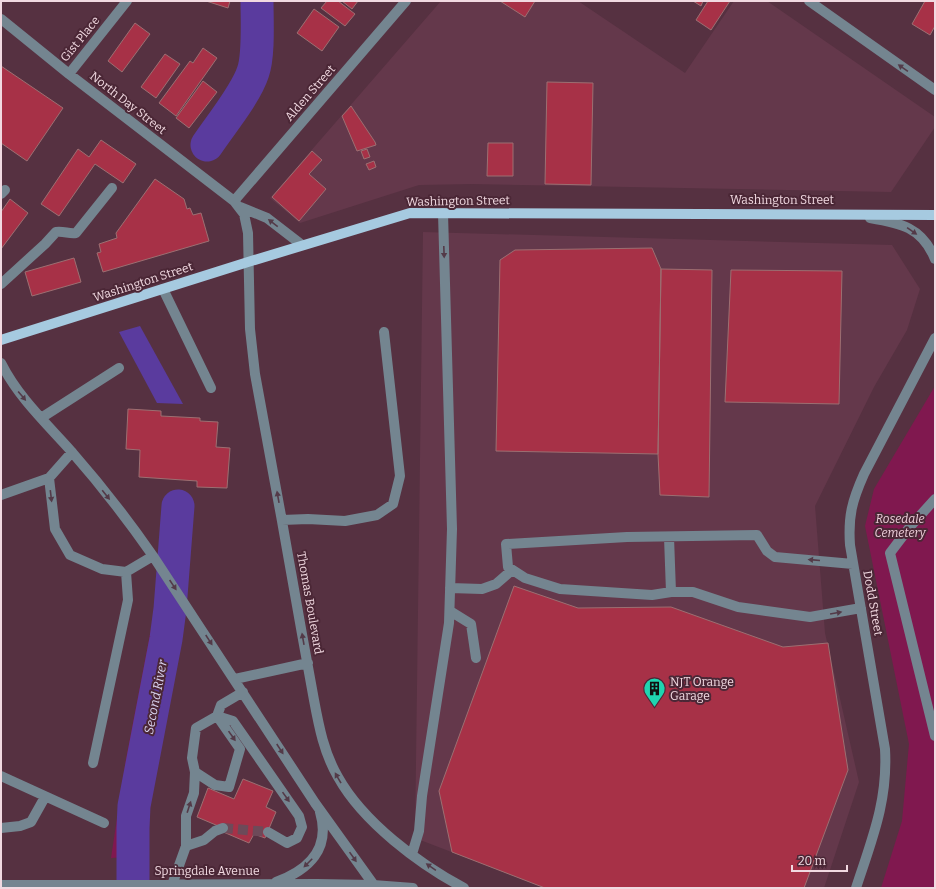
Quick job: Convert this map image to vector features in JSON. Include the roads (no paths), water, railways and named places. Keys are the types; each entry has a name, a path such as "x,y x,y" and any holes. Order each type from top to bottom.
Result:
{"main road":[{"name":"Washington Street","path":"1,340 302,245 410,213 935,215"}],"street":[{"name":"Gist Place","path":"69,74 127,1"},
{"name":"Alden Street","path":"237,204 406,1"},
{"path":"809,1 935,90"},
{"name":"North Day Street","path":"1,19 69,74 237,204 267,218 302,245"},
{"path":"1,284 56,232 62,231 69,234 76,233 112,188"},
{"path":"237,204 244,214 246,224 248,262"},
{"path":"412,854 419,831 422,796 450,611 452,529 443,213"},
{"path":"848,214 897,222 913,230 927,243 935,259"},
{"name":"Thomas Boulevard","path":"248,262 250,329 253,356 321,735 329,761 347,793 363,812 387,835 412,854 464,888"},
{"path":"163,289 211,388"},
{"path":"282,520 308,518 345,521 377,515 393,504 400,476 384,332"},
{"name":"Dodd Street","path":"856,888 878,820 884,792 886,770 885,749 853,564 849,528 851,509 856,492 935,338"},
{"path":"1,363 18,390 72,452 156,559 315,803 374,887"},
{"path":"41,418 119,368"},
{"path":"1,496 49,478 72,452"},
{"path":"49,478 55,529 70,555 102,569 126,572 156,559"},
{"path":"935,499 909,528 890,553 935,736"},
{"path":"853,564 775,557 767,550 757,535 627,537 506,544 508,568 525,578 560,589 652,595 670,592 693,592 738,607 810,618 861,608"},
{"path":"669,537 670,592"},
{"path":"450,588 482,589 496,584 512,570"},
{"path":"93,763 128,600 126,572"},
{"path":"450,611 471,624 476,658"},
{"path":"235,679 308,663"},
{"path":"168,885 186,846 186,816 194,793 195,772 192,758 196,728 217,716 221,705 243,692"},
{"path":"195,772 215,785 230,787 240,749 217,716"},
{"path":"217,716 233,721 298,816 302,827 297,838 287,843 268,832"},
{"path":"1,776 104,823"},
{"path":"1,828 20,826 31,822 45,797"},
{"path":"268,884 284,879 302,869 309,863 320,848 322,840 322,820 315,803"},
{"path":"186,846 204,840 215,831 222,828"},
{"name":"Springdale Avenue","path":"1,886 87,887 98,885 268,884 413,888"}],"waterway":[{"name":"Second River","path":"207,145 250,81 255,65 257,47 257,1"},
{"name":"Second River","path":"133,888 134,806 166,639 170,609 178,506"}],"tunnel":[{"path":"223,828 268,832"}],"place":[{"name":"NJT Orange Garage","path":"654,708"}],"park label":[{"name":"Rosedale Cemetery","path":"900,526"}]}
